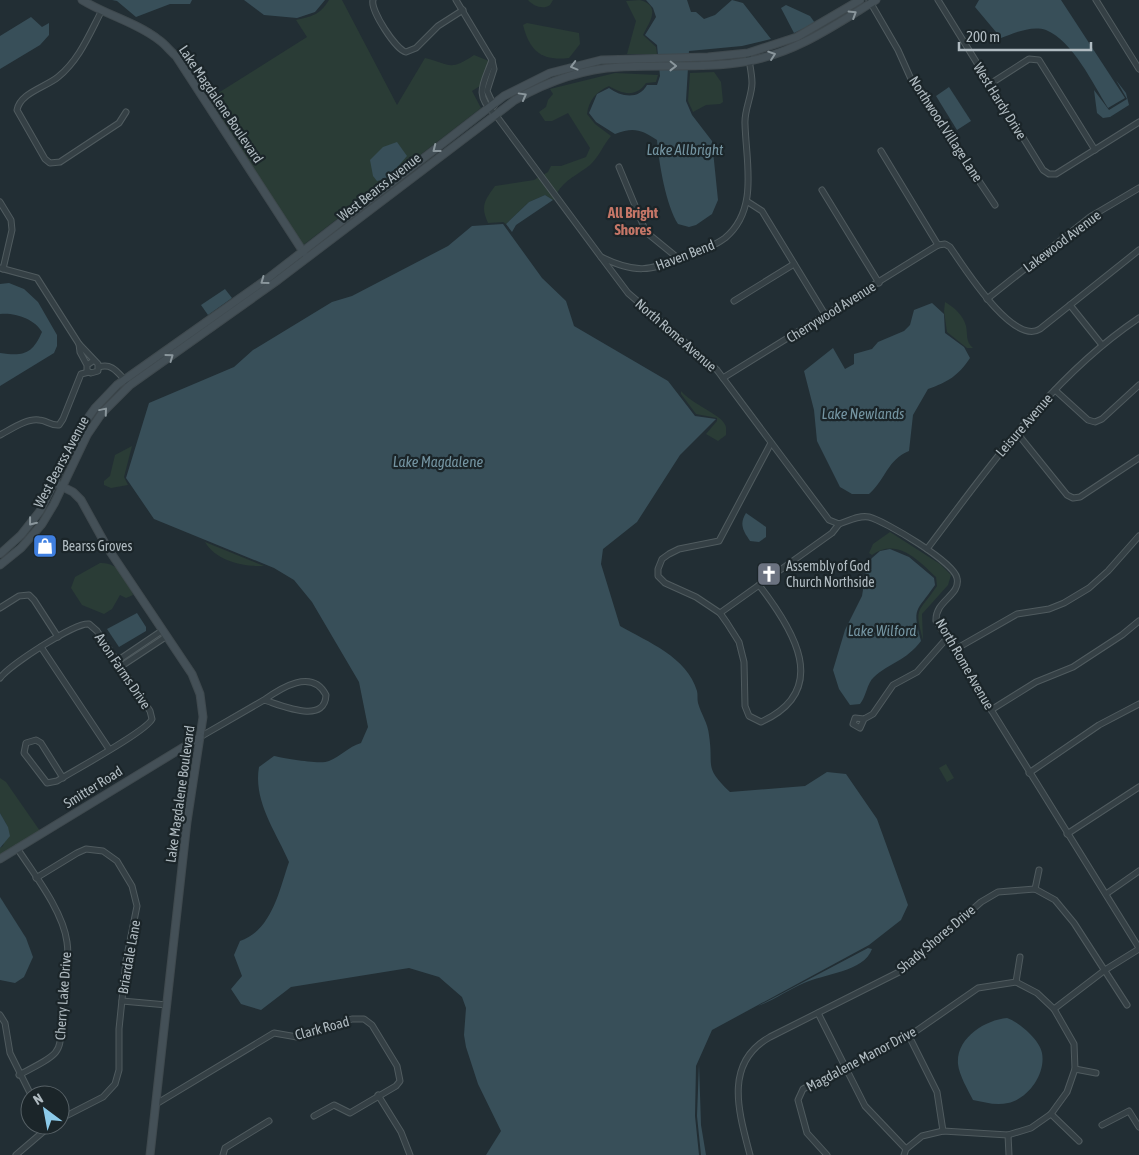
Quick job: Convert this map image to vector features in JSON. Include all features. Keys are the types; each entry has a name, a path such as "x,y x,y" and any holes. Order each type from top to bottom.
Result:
{"main road":[{"name":"Lake Magdalene Boulevard","path":"82,0 101,12 134,25 159,40 176,56 305,255"},
{"name":"West Bearss Avenue","path":"0,554 34,519 55,483 80,429 104,398 123,379 305,255 491,106 522,86 550,73 601,60 748,53 797,38 860,0"},
{"name":"West Bearss Avenue","path":"0,565 36,532 63,487 86,435 102,413 130,385 520,97 576,74 602,68 689,66 749,61 798,46 831,28 872,1"},
{"name":"Lake Magdalene Boulevard","path":"55,483 81,500 108,547 198,686 203,711 189,807 150,1155"},
{"name":"Smitter Road","path":"0,859 200,737"}],"street":[{"path":"373,0 374,10 397,47 406,52 412,51 432,31 463,10"},
{"path":"456,0 492,60 494,69 480,92 481,98 491,106"},
{"name":"West Hardy Drive","path":"938,0 1043,170 1049,174 1056,174 1095,150"},
{"path":"1096,0 1139,69"},
{"name":"Northwood Village Lane","path":"872,1 911,79 995,205"},
{"path":"101,12 74,63 57,78 24,98 18,104 16,110 45,159 50,163 60,162 120,123 126,112"},
{"path":"827,20 831,28"},
{"name":"Haven Bend","path":"495,114 601,257 622,267 641,270 714,246 726,237 740,221 748,202 744,121 752,82 748,53"},
{"path":"990,84 1029,59 1039,60 1095,150 1139,122"},
{"path":"601,60 602,68"},
{"path":"489,77 488,91 495,114"},
{"path":"881,151 938,245 945,244 950,248 987,299 1027,333 1036,332 1139,250"},
{"path":"620,167 646,232 679,259"},
{"name":"Lakewood Avenue","path":"987,299 1090,217 1139,188"},
{"path":"822,190 879,283"},
{"path":"0,202 11,220 12,230 1,269 37,278 79,344 99,367"},
{"path":"748,202 762,211 826,316"},
{"name":"Cherrywood Avenue","path":"723,378 938,245"},
{"name":"North Rome Avenue","path":"601,257 628,293 711,364 829,520 839,524 857,517 868,517 879,521 928,549 953,570 957,577 954,592 939,605 936,621 1139,949"},
{"path":"734,301 794,264"},
{"path":"616,278 622,267"},
{"path":"1070,306 1102,345"},
{"name":"Leisure Avenue","path":"928,549 1017,433 1054,390 1102,345 1139,318"},
{"path":"79,344 80,352 89,372"},
{"path":"87,365 93,361"},
{"path":"0,435 33,420 40,419 53,426 58,426 63,419 81,374 95,373 99,367 106,365 113,367 130,385"},
{"path":"1054,390 1088,420 1095,422 1102,419 1139,386"},
{"path":"1017,433 1066,495 1073,498 1080,497 1139,458"},
{"path":"759,585 790,628 801,667 800,681 793,698 776,715 761,722 749,716 745,706 742,655 738,642 720,613 696,597 665,584 658,576 658,569 662,559 678,549 719,540 771,443"},
{"path":"720,613 832,532 839,524"},
{"path":"954,650 1017,614 1049,609 1064,604 1089,588 1108,572 1139,536"},
{"path":"0,608 22,595 31,596 58,637"},
{"path":"991,710 1036,682 1073,667 1122,635 1139,621"},
{"name":"Avon Farms Drive","path":"0,678 14,665 41,647 80,624 89,624 97,631 150,711 152,719 148,726 63,778"},
{"path":"117,661 165,633"},
{"path":"120,667 165,633"},
{"path":"864,719 874,714 893,685 916,672 947,638"},
{"path":"41,647 109,749"},
{"path":"135,649 139,654"},
{"path":"200,737 283,687 296,682 317,686 326,695 324,706 320,710 310,712 264,700"},
{"path":"1029,772 1099,725 1139,704"},
{"path":"36,740 41,743 63,778 52,783 43,781 24,753 26,743 36,740"},
{"path":"1067,834 1139,786"},
{"name":"Cherry Lake Drive","path":"17,848 60,917 67,940 68,958 62,1003 62,1040 58,1050 52,1058 19,1075"},
{"name":"Briardale Lane","path":"36,878 86,849 103,851 117,861 132,886 137,906 126,961 119,1029 119,1070 115,1084 103,1097 70,1114"},
{"path":"1039,870 1035,889 1055,900 1074,923 1127,1005"},
{"path":"1106,894 1139,871"},
{"name":"Shady Shores Drive","path":"750,1155 738,1102 740,1073 745,1059 763,1040 905,969 981,902 998,892 1035,889"},
{"path":"1054,1009 1105,970 1139,949"},
{"path":"818,1013 867,1109 905,1152 922,1136 943,1131 1008,1135 1031,1128 1051,1114 1067,1092 1075,1069 1074,1044 1054,1009 1037,993 1016,982 1020,958"},
{"name":"Magdalene Manor Drive","path":"827,1155 807,1133 799,1098 806,1087 909,1036 978,988 1016,982"},
{"path":"122,1000 167,1005"},
{"path":"0,1015 5,1023 10,1053 25,1085"},
{"name":"Clark Road","path":"156,1104 274,1033 297,1037 352,1019 364,1019 372,1025 398,1066 400,1080 396,1086 350,1112 334,1105 314,1116"},
{"path":"909,1036 937,1092 943,1131"},
{"path":"1075,1069 1096,1073"},
{"path":"378,1095 401,1132 410,1155"},
{"path":"1102,1126 1128,1111 1139,1127"},
{"path":"1051,1114 1079,1141"},
{"path":"223,1155 225,1148 269,1121"},
{"path":"16,1155 39,1135"},
{"path":"1008,1135 1009,1155"}],"green space":[{"path":"329,0 342,0 397,105 425,58 449,65 459,63 474,55 489,61 480,86 472,91 481,108 302,246 207,100 307,37 296,20 318,12"},
{"path":"528,0 553,0 550,5 541,7 535,6"},
{"path":"640,0 651,6 652,15 643,35 656,47 657,54 627,54 636,21 626,1"},
{"path":"527,23 579,33 580,44 569,58 560,59 544,56 538,53 529,42 523,25"},
{"path":"714,72 721,82 723,102 706,105 693,112 688,101 690,73"},
{"path":"615,73 658,75 656,82 646,83 642,88 633,93 624,93 609,86 594,97 589,105 587,114 595,124 611,136 593,162 568,181 557,193 543,175 548,172 551,166 561,166 586,157 590,148 568,113 552,121 545,121 539,112 546,107 548,100 553,94 550,89"},
{"path":"539,177 555,199 553,200 545,195 529,202 506,224 503,222 488,223 484,208 495,186 534,180"},
{"path":"945,302 963,318 968,340 973,348 967,348 947,332 944,311"},
{"path":"681,391 691,400 717,416 726,426 726,435 718,441 706,434 717,421 717,418 696,414 681,394"},
{"path":"132,446 124,477 128,485 111,488 104,485 104,481 110,476 115,455"},
{"path":"890,532 940,564 951,575 948,585 922,614 923,640 918,615 922,606 937,586 936,577 907,553 890,548 872,555 869,553 873,544"},
{"path":"205,542 264,566 231,562 216,554"},
{"path":"100,563 106,563 117,568 128,583 133,595 126,598 120,595 112,609 104,614 82,605 71,588 75,577"},
{"path":"946,764 954,778 947,782 939,768"},
{"path":"0,778 6,782 40,831 0,855 0,848 3,846 8,827 0,813"}],"water":[{"path":"112,0 192,0 190,4 170,4 136,17 117,1"},
{"path":"244,0 325,0 315,12 297,18 264,15"},
{"name":"Lake Allbright","path":"646,0 687,0 691,12 696,12 704,19 715,15 732,0 743,3 771,39 742,46 689,51 686,101 692,115 712,141 718,200 712,214 696,225 689,227 678,224 670,206 661,172 657,140 637,130 627,130 615,134 596,122 589,113 597,94 609,88 630,96 644,90 647,85 657,85 660,76 657,45 645,35 656,17 653,8"},
{"path":"979,0 1061,0 1125,98 1108,108 1074,53 1065,43 1046,30 1029,29 1001,38 975,7"},
{"path":"786,5 810,16 815,23 794,33 781,8"},
{"path":"31,17 42,27 49,23 49,35 40,45 0,69 0,36"},
{"path":"1116,80 1126,93 1129,105 1110,117 1103,118 1097,113 1094,90 1109,110 1127,99"},
{"path":"949,87 971,121 957,130 936,96"},
{"path":"397,142 407,156 388,178 377,181 373,176 370,160 383,147"},
{"path":"545,195 553,200 516,225 512,232 506,224 529,202"},
{"name":"Lake Magdalene","path":"503,224 542,278 566,301 574,326 668,381 695,416 716,419 680,455 637,522 603,549 601,564 620,626 676,660 692,679 708,731 711,766 716,777 730,792 805,786 827,772 846,774 877,819 908,905 901,920 869,945 712,1030 696,1066 695,1116 699,1155 486,1155 501,1131 478,1084 466,1047 464,1035 466,1008 462,997 439,977 409,968 291,987 261,1010 241,1004 231,989 242,976 234,955 240,941 251,936 267,919 278,897 289,862 262,804 258,780 259,767 274,756 310,762 329,761 361,743 368,727 359,682 312,602 294,580 274,568 154,519 126,478 149,403 234,367 253,350 332,302 352,296 448,246 472,226"},
{"path":"9,283 24,289 38,302 57,335 57,346 54,353 0,386 0,353 21,354 30,350 42,332 39,327 24,317 0,314 0,284"},
{"path":"225,289 232,298 208,315 201,305"},
{"name":"Lake Newlands","path":"932,303 944,314 945,333 964,347 970,358 952,378 928,389 913,415 909,451 896,459 869,494 852,494 840,487 817,441 814,410 804,371 833,348 845,369 854,364 854,354 872,349 878,342 904,331 910,325 914,310"},
{"path":"746,513 766,527 766,537 759,542 750,541 744,531 742,524"},
{"name":"Lake Wilford","path":"890,549 909,557 934,578 935,585 916,615 921,641 909,653 874,677 860,704 850,705 839,689 833,670 845,630 862,596 867,565 880,551"},
{"path":"137,613 146,627 146,631 119,647 107,629"},
{"path":"0,813 8,827 10,836 0,848"},
{"path":"0,897 26,938 33,957 24,977 15,983 0,980"},
{"path":"868,948 872,949 868,957 861,963 804,983 758,1006"},
{"path":"1007,1018 1028,1032 1040,1048 1043,1061 1038,1077 1029,1091 1015,1101 999,1104 973,1100 958,1064 962,1046 981,1027 998,1019"},
{"path":"699,1064 701,1125 706,1155 701,1155 697,1116"}],"place":[{"name":"Bearss Groves","path":"45,546"},
{"name":"Assembly of God Church Northside","path":"769,574"}],"district":[{"name":"All Bright Shores","path":"633,222"}]}
